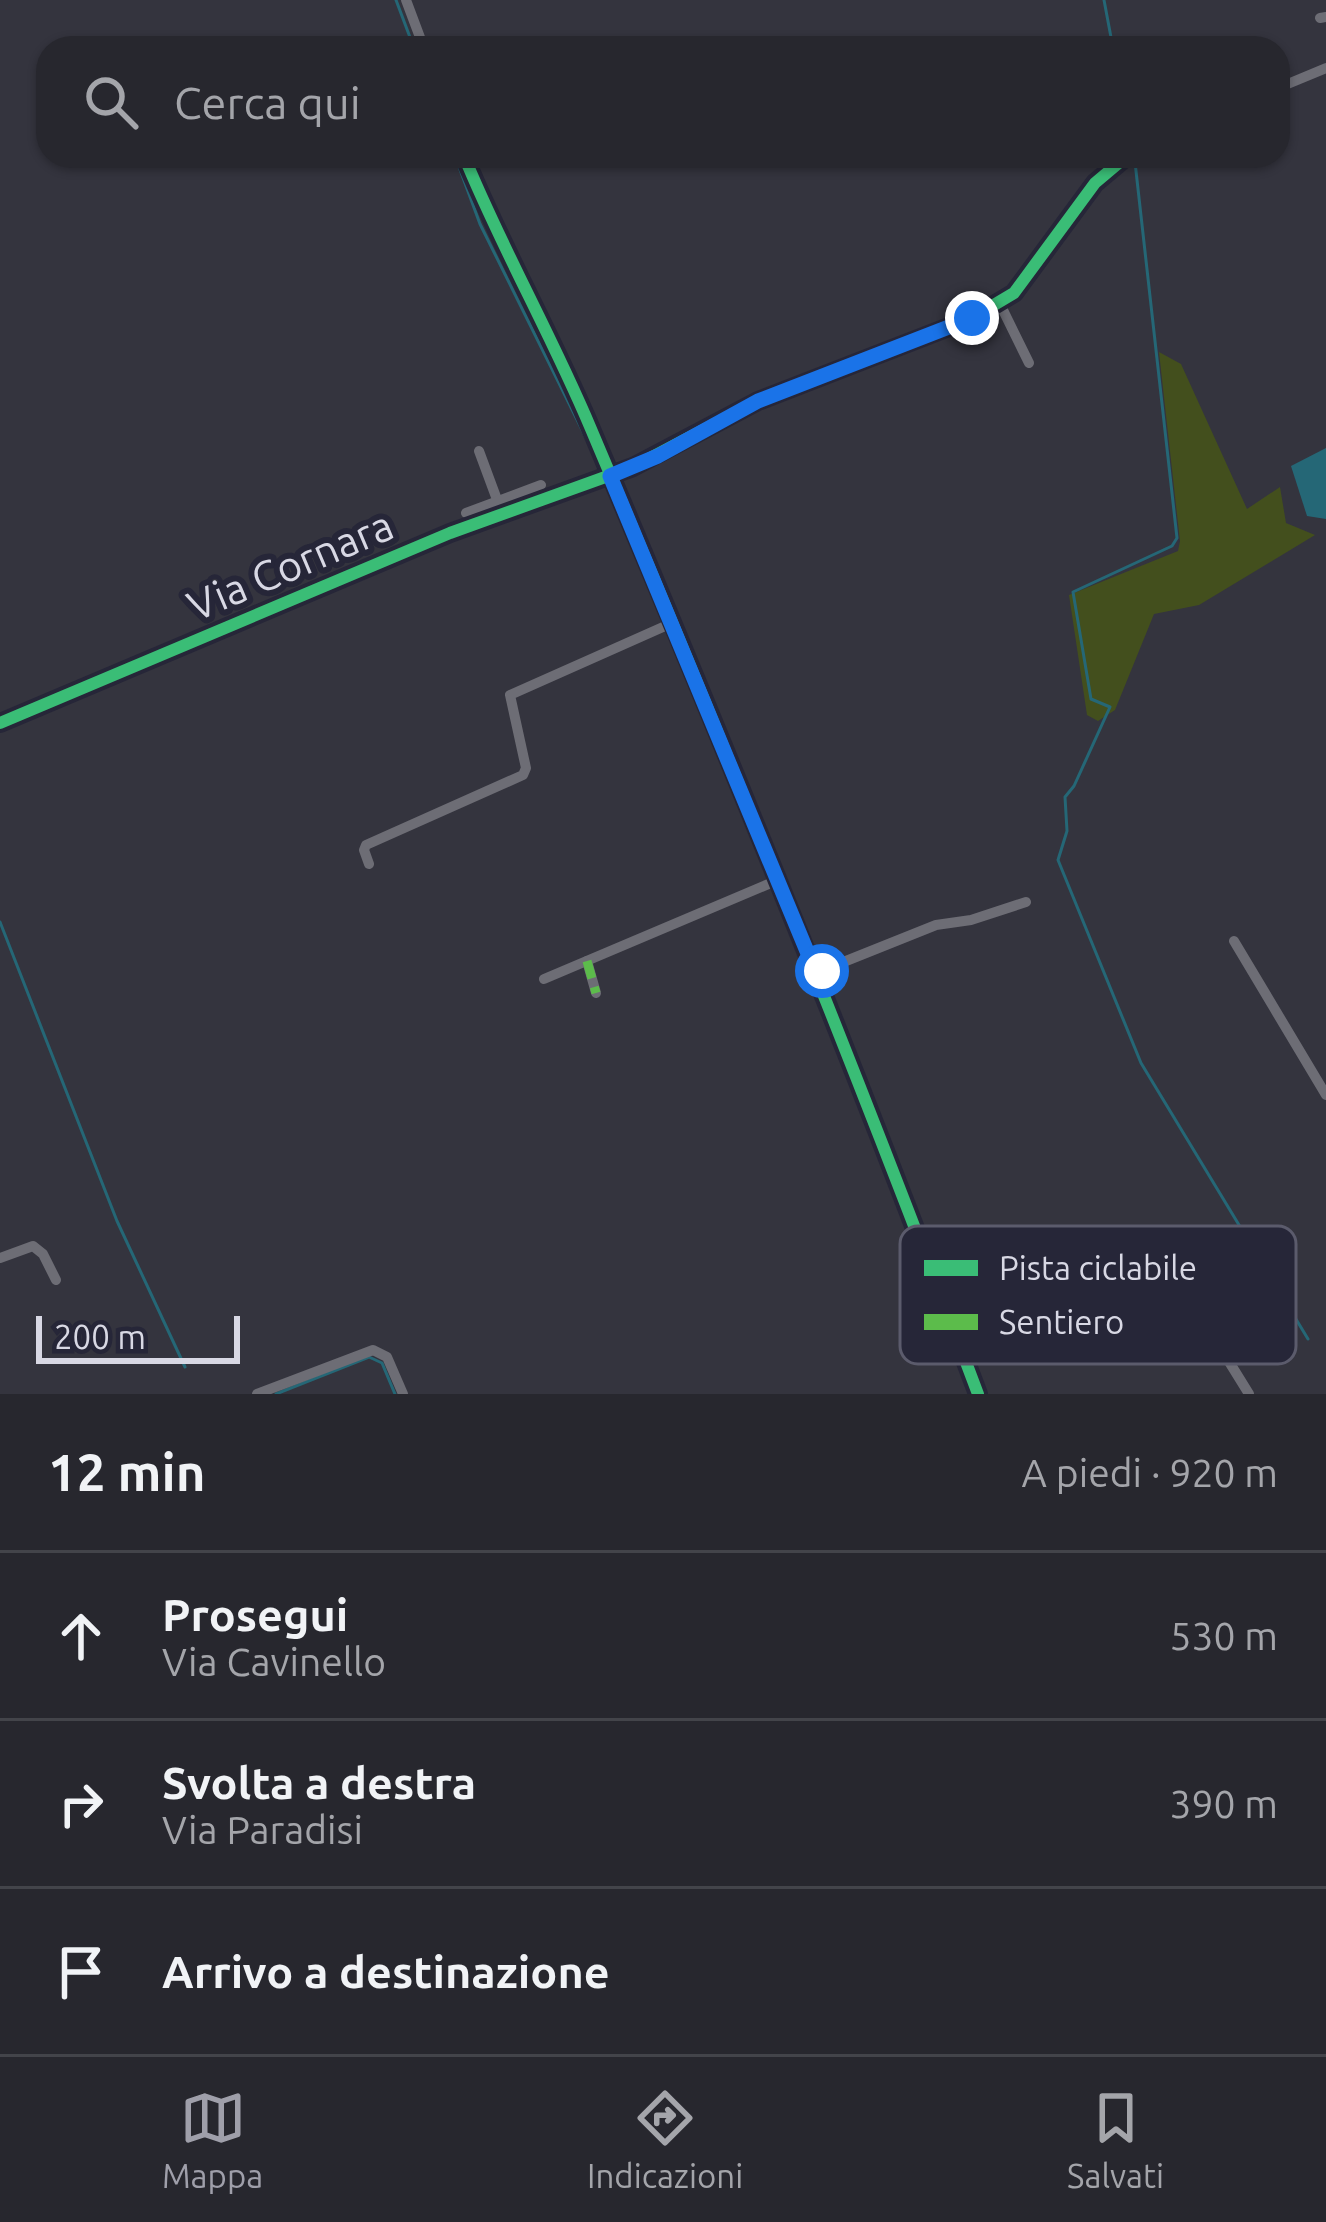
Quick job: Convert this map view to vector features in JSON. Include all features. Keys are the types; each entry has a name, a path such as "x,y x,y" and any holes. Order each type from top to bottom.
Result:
{"street":[{"path":"406,0 420,36"},
{"path":"1290,83 1326,68"},
{"path":"469,168 610,476 774,882 816,973 913,1226"},
{"path":"1029,363 1000,304 1025,280 1095,183 1113,168"},
{"name":"Via Cornara","path":"0,723 500,507 610,476 658,456 758,401 1000,304"},
{"path":"479,451 500,507"},
{"path":"466,513 500,507 541,485"},
{"path":"369,864 366,845 523,775 526,768 510,694 668,624"},
{"path":"544,979 774,882"},
{"path":"816,973 936,925 971,920 1026,902"},
{"path":"1234,941 1326,1095"},
{"path":"586,961 596,992"},
{"path":"0,1258 33,1246 44,1254 56,1280"},
{"path":"257,1394 373,1350 387,1358 403,1394"},
{"path":"966,1364 978,1394"},
{"path":"1230,1364 1249,1394"}],"green space":[{"path":"1159,352 1181,364 1247,509 1280,487 1286,523 1315,535 1199,605 1154,614 1115,710 1098,721 1087,715 1069,595 1178,551 1180,541"}],"water":[{"path":"1326,448 1326,519 1307,516 1291,466"}],"waterway":[{"path":"396,0 410,36"},
{"path":"1104,0 1111,36"},
{"path":"459,168 480,224 603,472"},
{"path":"1136,168 1177,538 1172,546 1073,592 1091,699 1110,707 1065,797 1067,831 1058,860 1141,1063 1240,1226"},
{"path":"607,482 665,622"},
{"path":"669,631 770,877"},
{"path":"774,886 789,921"},
{"path":"0,922 117,1221 185,1367"},
{"path":"1296,1319 1308,1339"},
{"path":"276,1394 369,1357 382,1363 395,1394"},
{"path":"960,1364 971,1393"}],"marked path":[{"path":"587,961 596,993"}],"cycle path":[{"path":"469,168 576,394 838,1030 913,1226"},
{"path":"0,723 450,533 633,467 758,401 972,318 1014,293 1095,183 1113,168"},
{"path":"966,1364 978,1394"}],"route":[{"path":"822,971 816,973 610,476 688,441 758,401 972,318"}]}
